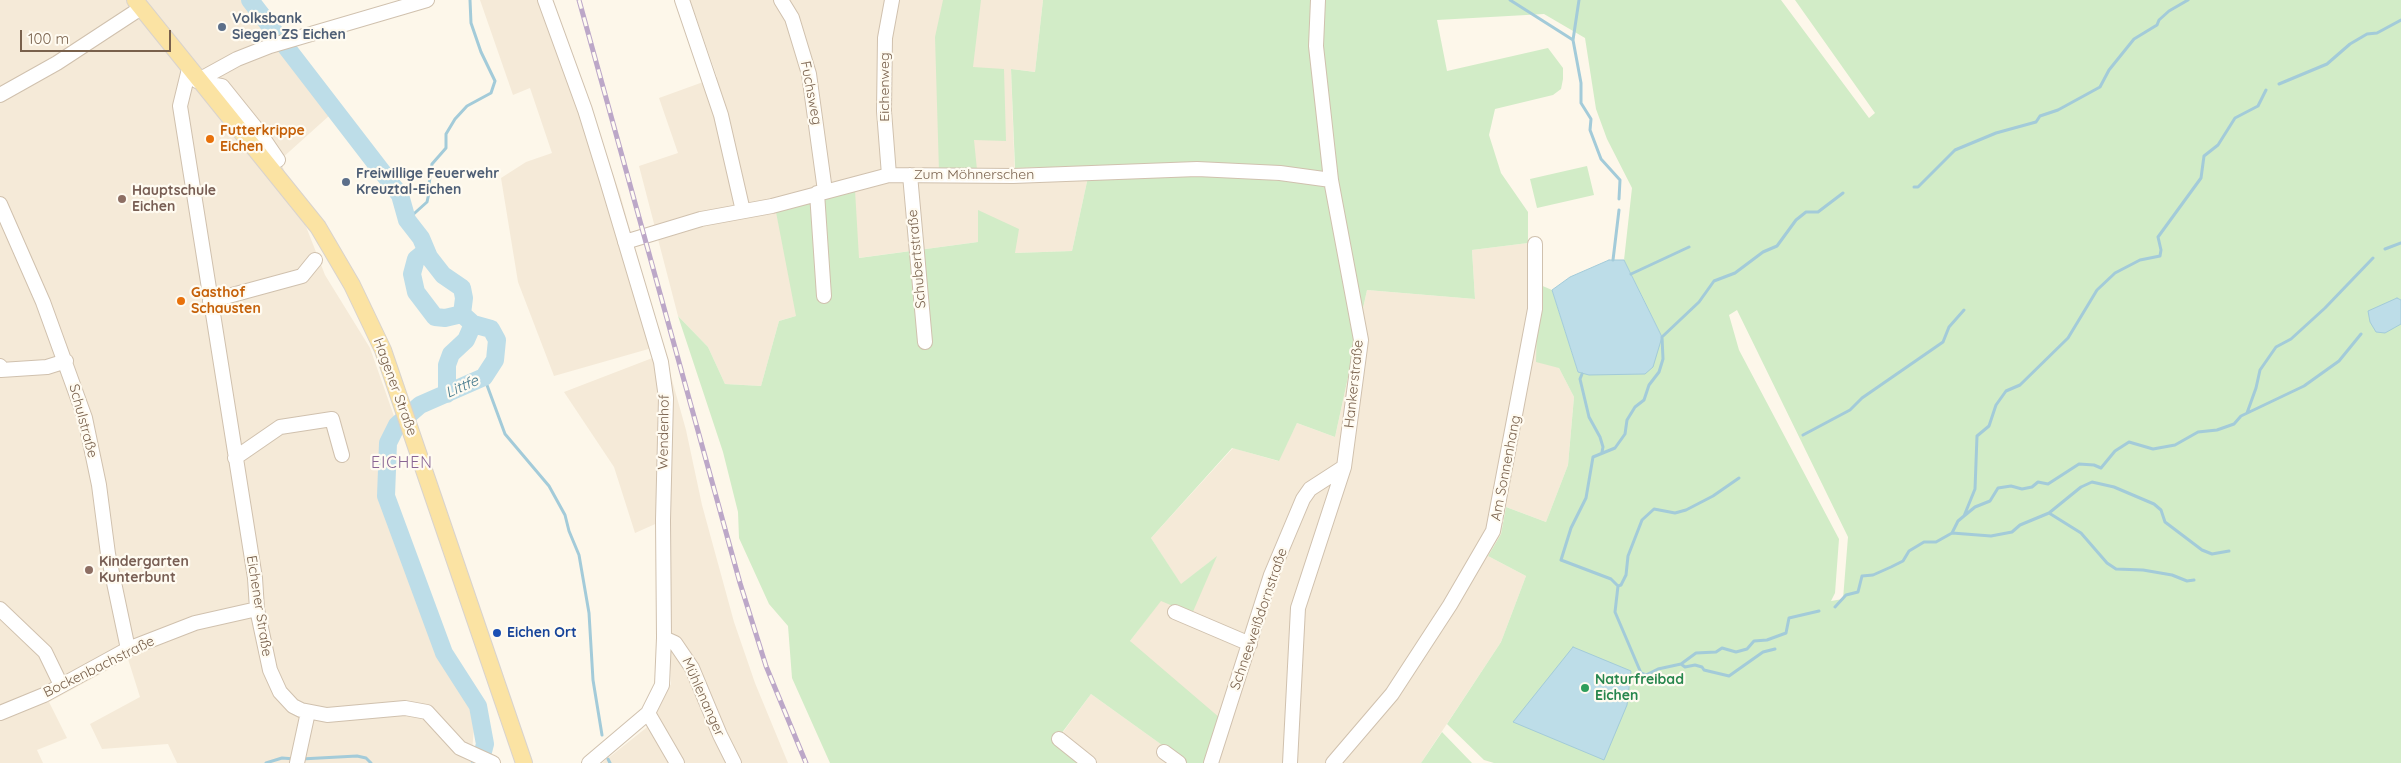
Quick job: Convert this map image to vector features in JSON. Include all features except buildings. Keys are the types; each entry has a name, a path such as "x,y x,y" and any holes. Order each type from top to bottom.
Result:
{"main road":[{"name":"Hagener Straße","path":"138,4 193,75 318,228 352,285 383,350 400,397 524,763"}],"street":[{"path":"193,75 270,46 427,0"},
{"name":"Wendenhof","path":"545,0 585,110 661,362 666,398 662,520 664,638 662,685 648,713 589,763"},
{"path":"682,0 721,115 743,211"},
{"name":"Fuchsweg","path":"781,0 792,18 809,74 821,192 824,296"},
{"name":"Eichenweg","path":"889,175 884,111 885,38 892,0"},
{"name":"Hankerstraße","path":"1290,763 1298,608 1344,467 1361,340 1331,180 1316,46 1318,0"},
{"path":"0,95 57,63 138,4"},
{"path":"193,75 222,86 278,160"},
{"name":"Eichener Straße","path":"193,75 180,106 255,578 257,609 270,670 280,692 293,706 308,712 327,715 405,708 426,712 460,748 491,762"},
{"name":"Zum Möhnerschen","path":"625,242 701,219 743,211 889,175 1013,176 1197,169 1280,173 1331,180"},
{"name":"Schubertstraße","path":"910,175 925,342"},
{"name":"Schulstraße","path":"0,204 43,302 66,361 85,418 99,485 108,554 128,649"},
{"name":"Am Sonnenhang","path":"1333,763 1392,694 1450,605 1493,531 1535,309 1535,244"},
{"path":"210,301 302,276 315,260"},
{"path":"0,366 1,370 47,367 66,361"},
{"path":"235,458 280,427 332,419 342,454"},
{"name":"Schneeweißdornstraße","path":"1212,763 1271,575 1303,499 1310,489 1344,467"},
{"path":"0,609 45,652 61,685"},
{"name":"Bockenbachstraße","path":"0,713 61,685 128,649 195,623 257,609"},
{"path":"1175,612 1250,644"},
{"name":"Mühlenanger","path":"664,638 675,643 688,660 734,763"},
{"path":"298,758 308,712"},
{"path":"648,713 677,763"},
{"path":"1059,739 1089,763"},
{"path":"1164,752 1179,763"}],"shaded area":[{"path":"0,0 241,0 330,115 280,160 325,275 370,348 395,419 381,445 379,497 437,654 475,716 471,763 177,763 168,744 102,749 90,724 140,697 128,659 49,702 67,738 37,750 43,763 0,763"},
{"path":"480,0 552,0 620,194 686,430 702,505 734,622 755,683 788,763 602,763 646,728 671,684 669,611 671,517 635,533 614,467 564,392 655,357 652,348 554,376 518,282 501,178 526,162 552,153 530,88 513,95"},
{"path":"690,0 1043,0 1035,72 1011,69 1015,179 1088,177 1072,251 1015,253 978,211 978,242 858,258 796,316 779,321 761,386 725,384 708,347 678,316 639,166 678,153 659,98 717,77"},
{"path":"1528,243 1559,368 1574,397 1568,465 1546,522 1506,507 1501,534 1488,556 1526,576 1501,642 1421,763 1207,763 1130,641 1161,600 1191,614 1216,557 1181,585 1151,538 1233,448 1278,461 1297,423 1335,437 1367,290 1475,299 1472,250"},
{"path":"1091,694 1187,763 1080,763 1055,743"}],"green space":[{"path":"943,0 981,0 973,67 1004,69 1006,141 974,140 977,170 939,172 935,37"},
{"path":"1043,0 1312,0 1325,173 1198,163 1015,168 1011,69 1035,72"},
{"path":"1323,0 1781,0 1869,118 1875,113 1795,0 2401,0 2401,763 1494,763 1484,760 1447,724 1501,642 1526,576 1488,556 1501,534 1506,507 1546,522 1568,465 1574,397 1559,368 1536,362 1538,284 1552,290 1578,372 1662,337 1624,260 1632,188 1607,139 1596,109 1585,38 1544,14 1437,20 1447,71 1548,48 1563,68 1561,89 1553,95 1495,109 1489,135 1501,173 1528,212 1528,243 1472,250 1475,299 1367,290 1335,437 1297,423 1279,461 1232,448 1151,538 1181,584 1217,556 1192,614 1161,601 1130,641 1220,718 1207,763 1187,763 1091,694 1055,742 1080,763 830,763 792,678 788,626 769,604 739,538 738,512 723,452 678,316 708,347 725,384 761,386 779,321 796,316 776,212 855,190 859,258 978,242 978,210 1019,229 1015,253 1072,251 1088,177 1197,174 1308,183 1335,178 1322,45","holes":["1737,310 1848,537 1843,599 1831,601 1835,593 1839,539 1739,350 1729,315"]},
{"path":"1587,166 1594,195 1537,208 1530,179"},
{"path":"1442,732 1472,763 1421,763"}],"water":[{"path":"1609,260 1624,260 1662,337 1653,367 1645,374 1589,375 1578,372 1552,290 1570,277"},
{"path":"2397,298 2401,300 2401,324 2385,333 2376,332 2370,322 2368,311"},
{"name":"Naturfreibad Eichen","path":"1573,647 1631,671 1627,705 1604,760 1513,722"}],"waterway":[{"name":"Littfe","path":"250,0 400,195 407,220 421,238 429,257 443,275 462,288 464,298 462,314 473,324 491,329 497,340 495,360 484,377 420,405 397,425 388,443 386,496 444,653 478,706 485,744 480,763"},
{"path":"429,184 432,164 446,148 446,134 455,119 467,106 491,93 495,81 481,52 471,23 470,0"},
{"path":"1510,0 1573,40"},
{"path":"1579,0 1573,40 1581,83 1581,103 1591,119 1590,130 1601,159 1620,180 1619,199"},
{"path":"1914,187 1918,187 1955,150 1996,133 2036,122 2040,116 2058,110 2100,87 2109,70 2134,39 2157,25 2159,20 2169,11 2188,0"},
{"path":"2279,84 2327,64 2350,44 2367,34 2377,33 2401,20"},
{"path":"1835,607 1846,595 1858,592 1862,576 1873,575 1891,567 1903,561 1909,551 1924,542 1936,542 1952,533 1958,521 1964,516 1975,489 1977,436 1989,426 1996,405 2006,391 2020,385 2068,338 2097,290 2115,273 2140,260 2160,256 2161,250 2158,237 2201,178 2204,156 2218,145 2235,118 2258,106 2266,90"},
{"path":"407,220 427,202 429,193"},
{"path":"1819,611 1789,618 1786,633 1767,640 1754,641 1747,649 1736,652 1722,648 1716,652 1696,653 1681,664 1658,669 1646,675 1641,673 1615,612 1618,586 1611,579 1561,560 1571,528 1586,498 1593,457 1615,448 1625,434 1627,420 1635,407 1644,400 1649,385 1659,372 1663,359 1662,337 1699,302 1714,281 1735,273 1763,252 1777,246 1796,220 1806,212 1818,212 1843,193"},
{"path":"1613,260 1619,210"},
{"path":"2385,249 2401,243"},
{"path":"1631,274 1689,247"},
{"path":"426,251 416,259 412,274 416,292 435,317 445,318 462,314"},
{"path":"2247,413 2260,370 2276,347 2291,339 2325,308 2373,258"},
{"path":"1803,435 1850,410 1862,398 1943,342 1949,327 1964,310"},
{"path":"447,394 447,365 451,354 466,340 473,324"},
{"path":"1964,516 1975,507 1990,501 1998,488 2011,486 2022,489 2032,487 2038,482 2048,484 2079,464 2094,465 2101,468 2115,451 2129,442 2153,449 2175,445 2198,432 2217,430 2234,424 2241,416 2304,386 2339,361 2361,334"},
{"path":"1582,374 1580,379 1589,417 1600,437 1603,447 1602,452"},
{"path":"484,377 505,434 549,486 565,515 569,531 579,555 589,613 593,680 602,735"},
{"path":"1618,586 1621,585 1626,575 1628,556 1642,520 1654,509 1675,513 1686,510 1713,496 1739,478"},
{"path":"1952,533 1991,536 2012,532 2020,525 2049,513 2081,487 2092,482 2114,487 2154,504 2161,510 2165,522 2202,550 2212,554 2229,551"},
{"path":"2049,513 2081,533 2107,563 2116,569 2143,570 2172,575 2187,581 2194,580"},
{"path":"1681,664 1685,667 1695,665 1702,667 1704,670 1729,676 1763,652 1775,649"},
{"path":"301,759 357,756 366,758 371,763"},
{"path":"266,763 282,758 295,759"},
{"path":"608,759 610,763"}],"railway":[{"path":"579,0 740,583 766,666 806,763"}],"place":[{"name":"Volksbank Siegen ZS Eichen","path":"222,27"},
{"name":"Futterkrippe Eichen","path":"210,139"},
{"name":"Freiwillige Feuerwehr Kreuztal-Eichen","path":"346,182"},
{"name":"Hauptschule Eichen","path":"122,199"},
{"name":"Gasthof Schausten","path":"181,301"},
{"name":"Kindergarten Kunterbunt","path":"89,570"},
{"name":"Eichen Ort","path":"497,633"},
{"name":"Naturfreibad Eichen","path":"1585,688"}],"district":[{"name":"EICHEN","path":"402,463"}]}
